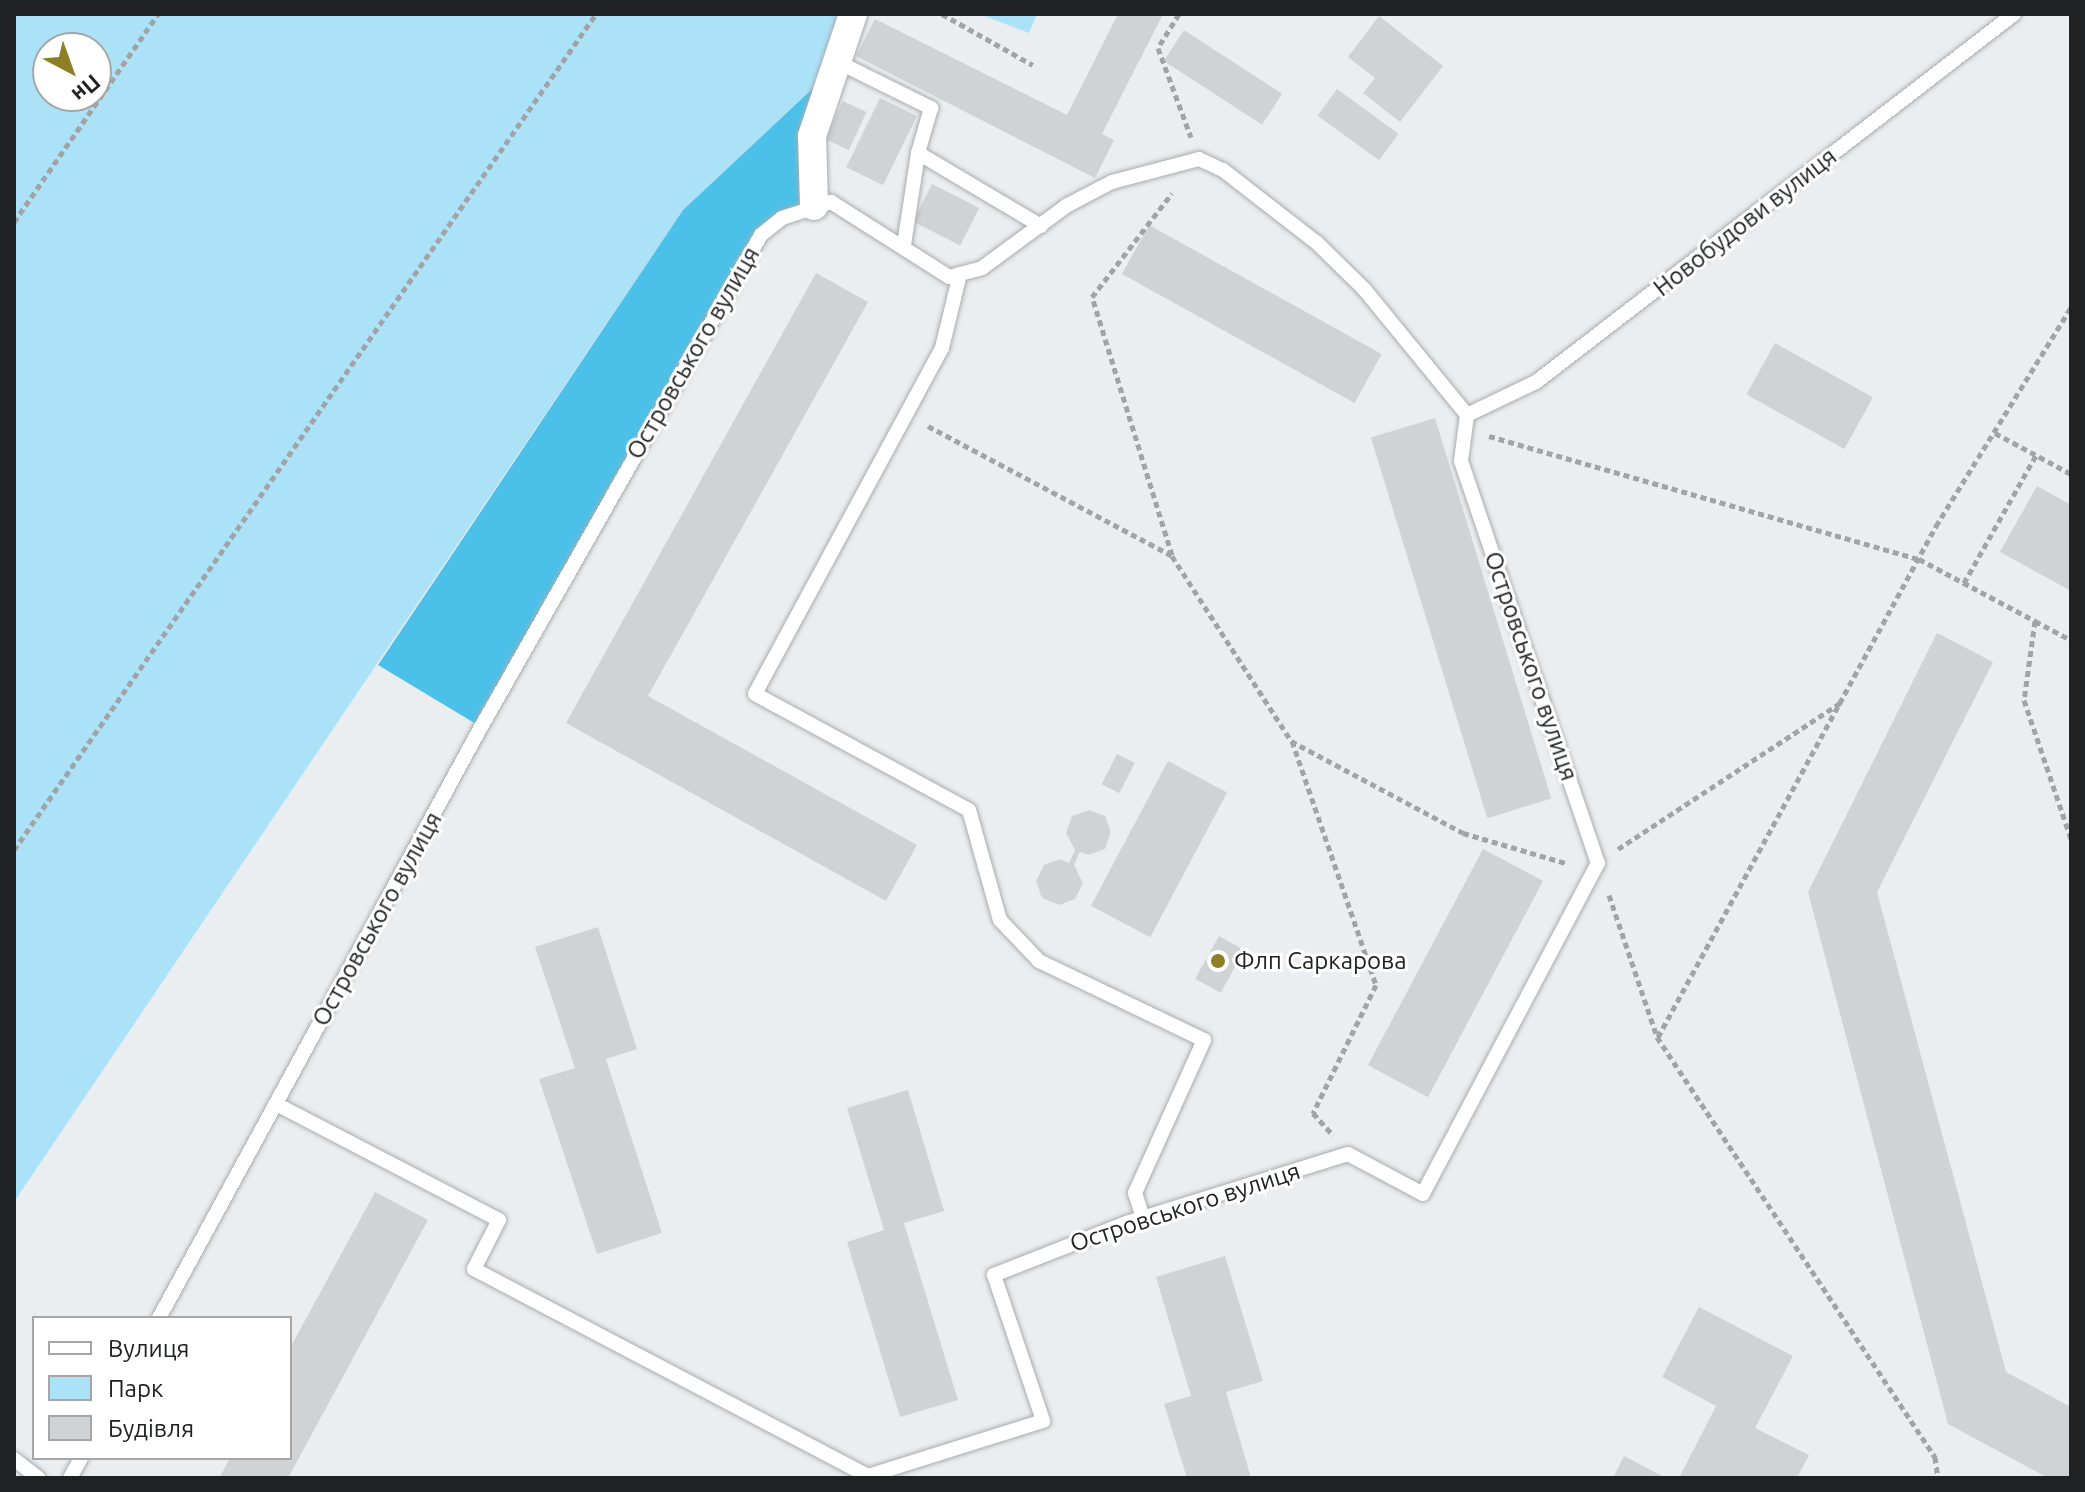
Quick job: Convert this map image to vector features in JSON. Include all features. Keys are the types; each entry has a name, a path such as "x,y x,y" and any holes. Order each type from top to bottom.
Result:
{"street":[{"path":"814,206 812,136 840,63 853,14"}],"lane":[{"name":"Новобудови вулиця","path":"1466,422 1536,382 2014,14"},
{"path":"840,63 931,108 918,153 904,245"},
{"path":"918,153 1041,226"},
{"path":"814,206 831,202 904,245 949,277 982,268 1066,206 1112,182 1199,159 1257,195 1317,243 1364,289 1466,422"},
{"name":"Островського вулиця","path":"160,1316 481,727 761,235 782,218 814,206"},
{"path":"960,274 942,348 755,694 969,810 1000,920 1039,961 1204,1040 1135,1193 1143,1218"},
{"name":"Островського вулиця","path":"1466,422 1461,461 1596,867"},
{"path":"1348,1154 1423,1194 1596,867"},
{"name":"Островського вулиця","path":"276,1104 499,1220 474,1269 868,1476 1043,1421 994,1275 1143,1218 1348,1154"},
{"path":"14,1459 38,1478"},
{"path":"70,1478 80,1460"}],"path":[{"path":"14,222 158,14"},
{"path":"14,850 596,14"},
{"path":"942,14 1033,65"},
{"path":"1179,14 1158,48 1199,159 1092,297 1172,556 1291,741 1376,985 1313,1113 1348,1154"},
{"path":"1657,1037 1919,559 2071,307"},
{"path":"907,414 1172,556"},
{"path":"1466,422 1919,559 2071,640"},
{"path":"1994,432 2071,474"},
{"path":"1964,583 2036,455"},
{"path":"2035,621 2024,700 2071,839"},
{"path":"1291,741 1463,833 1596,867 1840,703"},
{"path":"1596,867 1657,1037 1935,1457 1938,1478"}],"green space":[{"path":"14,14 853,14 840,63 683,210 14,1202"},
{"path":"979,14 1037,14 1029,33"}],"shaded area":[{"path":"840,63 814,206 761,235 481,727 378,665 683,210"}],"building":[{"path":"1118,14 1163,14 1102,134 1114,140 1095,178 856,56 875,19 1067,115"},
{"path":"1379,16 1443,66 1400,122 1363,93 1375,78 1348,57"},
{"path":"1184,30 1282,94 1262,125 1164,61"},
{"path":"1337,89 1398,134 1379,160 1318,116"},
{"path":"880,98 917,116 883,185 846,167"},
{"path":"843,101 867,112 849,150 825,139"},
{"path":"932,184 979,208 960,245 913,221"},
{"path":"1149,225 1382,354 1354,403 1122,274"},
{"path":"816,273 868,302 648,696 917,845 886,901 566,723"},
{"path":"1775,343 1873,397 1844,449 1746,395"},
{"path":"1435,418 1551,799 1487,818 1371,438"},
{"path":"2037,486 2071,505 2071,591 2000,552"},
{"path":"1937,633 1993,662 1877,892 2006,1372 2071,1407 2071,1478 2048,1478 1948,1424 1808,892"},
{"path":"1117,754 1135,763 1119,793 1102,784"},
{"path":"1168,761 1227,792 1150,937 1091,906"},
{"path":"1089,810 1105,816 1111,832 1105,849 1088,855 1080,852 1074,865 1083,883 1075,899 1059,905 1042,898 1036,881 1044,865 1060,859 1069,863 1075,850 1066,833 1072,816"},
{"path":"1483,849 1543,881 1428,1097 1368,1065"},
{"path":"598,927 637,1049 606,1059 662,1233 597,1254 539,1079 575,1068 535,947"},
{"path":"1219,936 1244,950 1221,993 1195,979"},
{"path":"908,1090 944,1211 904,1223 958,1400 900,1417 847,1242 884,1230 847,1108"},
{"path":"375,1192 428,1220 288,1478 219,1478 229,1460 292,1460 292,1344"},
{"path":"1225,1256 1263,1381 1226,1392 1251,1478 1187,1478 1164,1404 1191,1396 1156,1277"},
{"path":"1699,1307 1793,1356 1755,1428 1809,1455 1797,1478 1679,1478 1716,1406 1662,1377"},
{"path":"1624,1456 1666,1478 1613,1478"}],"place":[{"name":"Флп Саркарова","path":"1218,961"}]}
